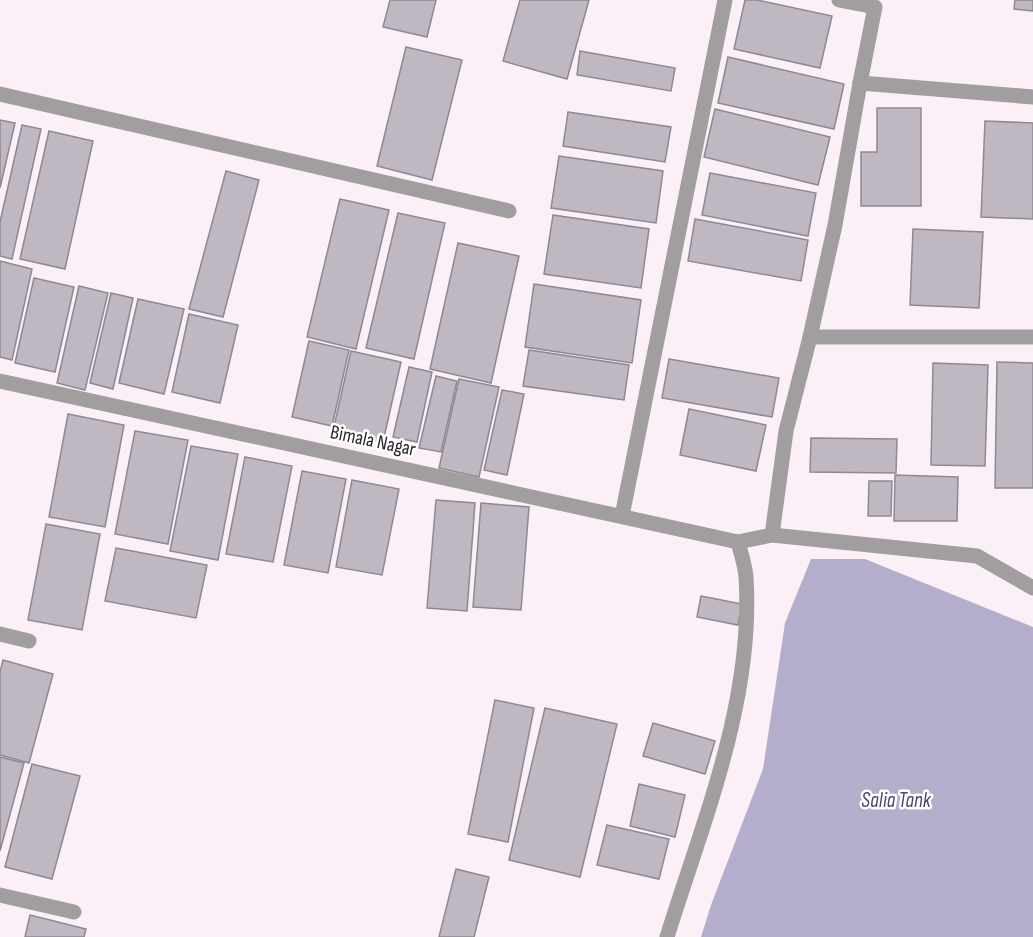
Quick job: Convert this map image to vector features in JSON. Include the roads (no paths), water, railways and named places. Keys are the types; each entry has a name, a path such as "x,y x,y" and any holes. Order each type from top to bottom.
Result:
{"street":[{"path":"622,516 725,0"},
{"path":"772,535 786,431 835,225 875,4 839,0"},
{"path":"860,83 1033,97"},
{"path":"0,94 509,211"},
{"path":"810,337 1033,337"},
{"name":"Bimala Nagar","path":"0,381 738,542"},
{"path":"667,937 735,717 746,628 746,575 738,542 772,535 977,556 1033,588"},
{"path":"0,634 29,641"},
{"path":"0,895 74,912"}],"water":[{"name":"Salia Tank","path":"811,559 865,559 1033,627 1033,937 701,937 763,769 785,623"}]}
